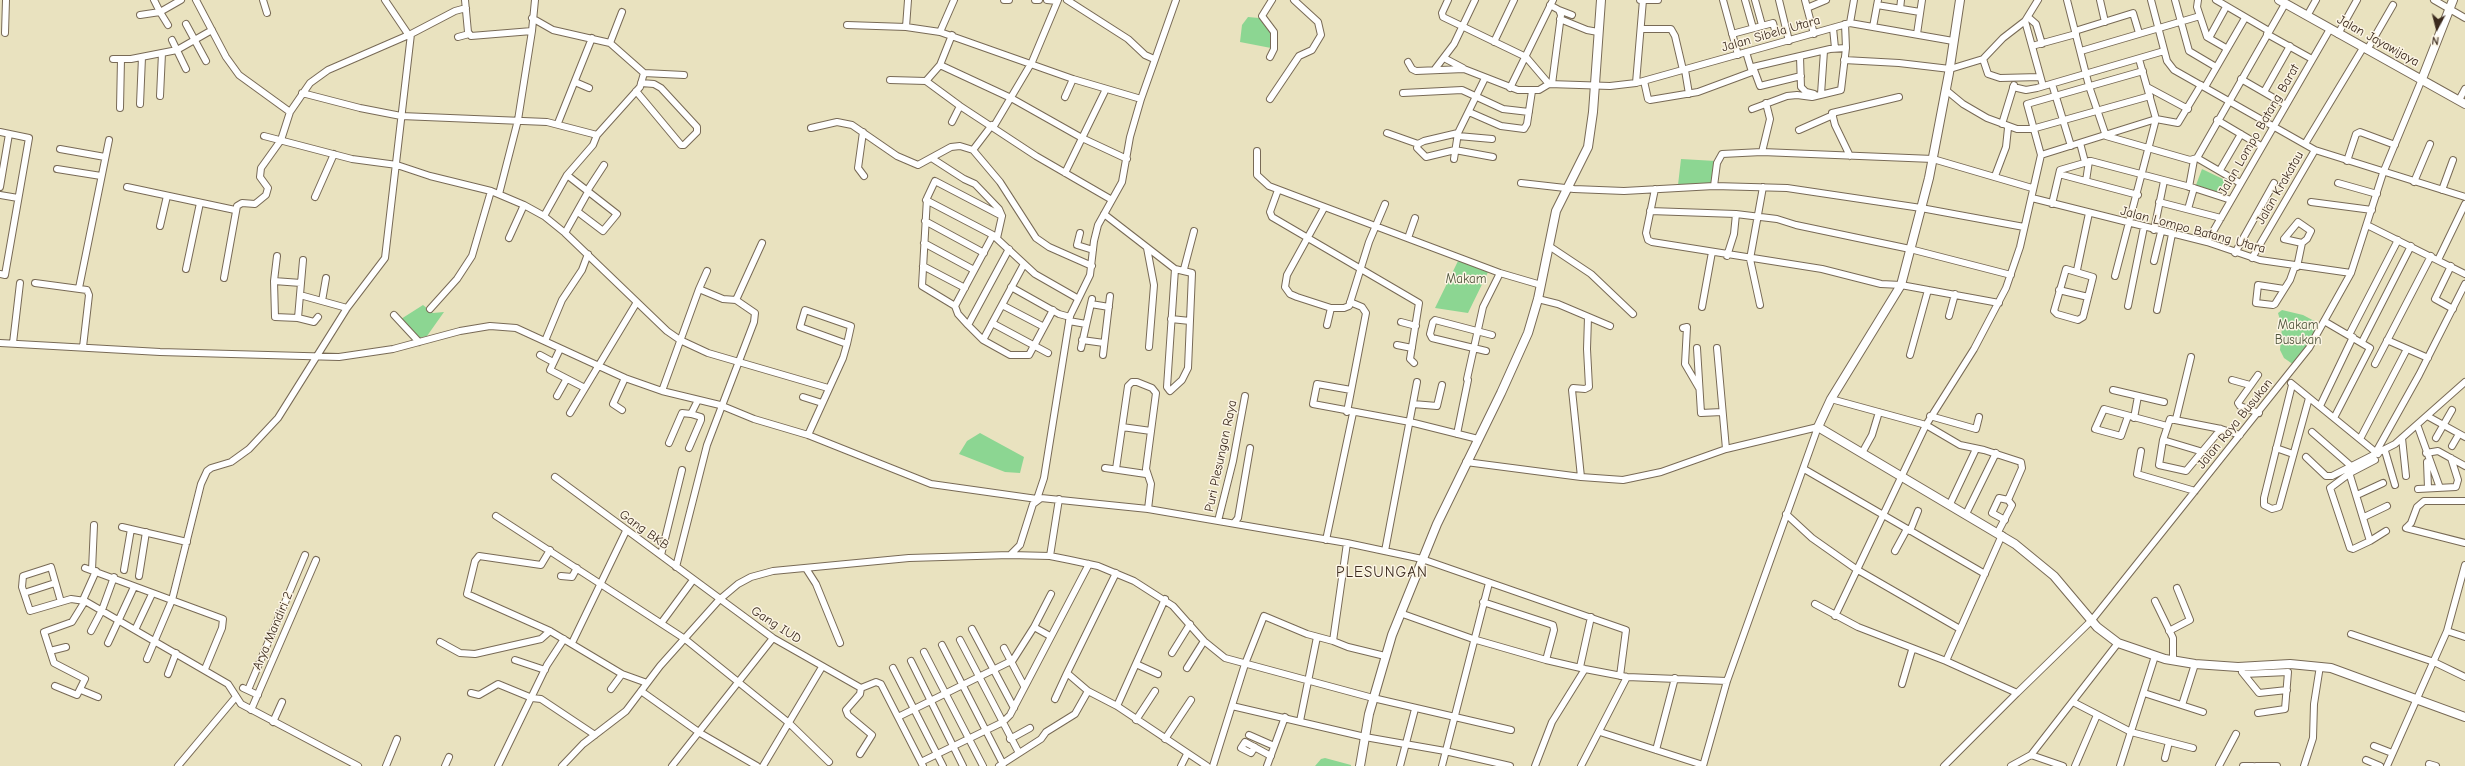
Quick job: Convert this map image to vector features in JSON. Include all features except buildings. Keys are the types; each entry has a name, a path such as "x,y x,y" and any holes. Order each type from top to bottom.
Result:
{"main road":[{"path":"1360,766 1373,698 1385,656 1400,613 1422,559 1466,462 1523,344 1538,299 1556,211 1580,165 1589,140 1595,86 1601,0"},
{"path":"1960,0 1953,41 1950,71 1933,160 1901,285 1830,399 1818,427 2000,534 2050,572 2103,632 2118,643 2173,661 2195,664 2238,667 2290,664 2320,666 2342,671 2418,698 2465,717"},
{"path":"2422,79 2453,0"},
{"name":"Jalan Jayawijaya","path":"2282,2 2462,102"}],"street":[{"path":"5,32 6,0"},
{"path":"154,0 168,25"},
{"path":"140,15 160,12 181,0"},
{"path":"196,0 226,57 239,76 290,112"},
{"path":"263,0 267,13"},
{"path":"147,659 156,641 172,600 201,484 207,471 211,468 231,462 248,449 265,432 287,405 314,358 347,308 385,258 397,165 410,34 385,0"},
{"path":"465,0 469,34"},
{"path":"499,194 518,120 532,31 532,18 536,0"},
{"path":"906,27 908,0"},
{"path":"940,32 954,0"},
{"path":"1004,0 1009,0"},
{"path":"972,150 993,126 1032,62 1057,1 1047,0"},
{"path":"1067,0 1128,39 1145,55 1154,59"},
{"path":"1010,555 1020,545 1032,507 1037,499 1044,478 1070,318 1077,298 1088,282 1092,266 1096,232 1104,214 1122,182 1126,159 1141,99 1168,19 1176,0"},
{"path":"1270,57 1274,49 1274,32 1262,16 1272,0"},
{"path":"1270,99 1299,56 1312,50 1321,35 1318,22 1294,0"},
{"path":"1448,0 1442,15 1462,27 1526,57 1551,84"},
{"path":"1435,70 1444,58 1462,27 1475,0"},
{"path":"1494,42 1514,0"},
{"path":"1636,83 1642,0 1658,0"},
{"path":"1723,0 1738,55"},
{"path":"1745,0 1753,28"},
{"path":"1755,0 1762,25"},
{"path":"1779,0 1789,41"},
{"path":"1806,0 1814,34"},
{"path":"1807,8 1826,0"},
{"path":"1752,110 1766,103 1794,95 1812,97 1841,90 1848,24 1854,0"},
{"path":"1900,9 1901,0"},
{"path":"1917,34 1922,0"},
{"path":"1844,60 1899,63 1950,71 1982,59 2026,19 2038,0"},
{"path":"2067,0 2089,86 2104,134 2109,138 2195,159 2220,170 2240,183"},
{"path":"2100,0 2104,22"},
{"path":"2151,0 2164,51 2171,68 2315,150 2383,173 2465,197"},
{"path":"2174,0 2189,51 2216,67"},
{"path":"2198,0 2197,7 2209,38 2226,48"},
{"path":"2216,0 2312,59"},
{"path":"2307,16 2316,0"},
{"path":"2338,34 2357,0"},
{"path":"2434,0 2465,18"},
{"path":"1873,27 1878,2 1900,9 1920,12"},
{"path":"2188,209 2195,159 2268,33 2282,2"},
{"path":"1510,88 1551,3 1559,10 1572,15"},
{"path":"2305,144 2393,5"},
{"path":"2209,38 2226,7"},
{"path":"224,278 235,210 239,204 255,204 266,196 268,185 260,177 259,171 281,140 290,112 310,83 328,70 410,34 444,16 466,8"},
{"path":"1551,84 1560,19 1559,10"},
{"path":"610,43 622,12"},
{"path":"2032,46 2042,44 2133,13 2139,33"},
{"path":"2081,51 2200,16"},
{"path":"532,18 553,30 610,43 644,73 684,75"},
{"path":"2041,155 2104,134 2156,119 2178,123 2216,67 2245,18"},
{"path":"1560,19 1598,32"},
{"path":"2026,19 2036,24 2042,44"},
{"path":"2026,19 2043,86"},
{"path":"1732,34 1773,23 1775,30"},
{"path":"186,24 206,61"},
{"name":"Jalan Sibela Utara","path":"1551,84 1595,86 1636,83 1848,24 1953,41"},
{"path":"847,25 906,27 940,32 1032,62 1073,79 1141,99"},
{"path":"1833,28 1835,48"},
{"path":"1641,29 1671,30 1675,36 1689,94"},
{"name":"Jalan Lompo Batang Barat","path":"2207,242 2261,146 2330,29"},
{"path":"113,59 142,57 177,50 212,30"},
{"path":"458,37 469,34 478,37 532,31"},
{"path":"926,81 940,65 952,36"},
{"path":"558,123 592,38"},
{"path":"172,40 186,68"},
{"path":"2264,92 2290,46"},
{"path":"1753,67 1835,48 1846,48"},
{"path":"1820,95 1824,51"},
{"path":"2013,87 2024,90 2052,84 2164,51"},
{"path":"1746,52 1760,86 1801,76"},
{"path":"1644,81 1649,100 1689,94 1751,73 1752,70 1746,52"},
{"path":"160,96 162,53"},
{"path":"140,104 142,57"},
{"path":"1800,57 1801,87 1803,90 1820,95"},
{"path":"1444,58 1464,69 1510,88 1532,91 1539,90 1551,84"},
{"path":"120,108 121,59"},
{"path":"1982,59 1988,74 2000,78 2040,77"},
{"path":"2115,276 2138,195 2156,119 2139,59"},
{"path":"1408,62 1412,69 1416,71 1464,69"},
{"path":"940,65 1011,98 1082,138 1126,159"},
{"path":"1835,616 1930,416 1974,349 1999,303 2011,275 2032,198 2032,188 2041,155 2032,129 2027,104 2143,71"},
{"path":"544,216 567,175 592,145 597,135 636,91 641,83 644,73"},
{"path":"1454,159 1458,135 1485,78"},
{"path":"1065,97 1073,79"},
{"path":"2002,124 2016,79"},
{"path":"2241,79 2286,105"},
{"name":"Jalan Raya Busukan","path":"1944,766 2017,692 2092,620 2259,413 2309,348 2351,273 2383,173 2422,79"},
{"path":"890,80 926,81 960,106 1112,200"},
{"path":"575,82 589,88"},
{"path":"636,91 681,145 684,146 697,132 697,127 661,88 654,84 641,83"},
{"path":"2052,84 2062,121 2071,146"},
{"path":"2147,88 2188,109"},
{"path":"2462,102 2465,88"},
{"path":"1065,172 1106,89"},
{"path":"1403,93 1455,89 1476,96 1503,109 1529,112"},
{"path":"1946,89 1973,110 2008,128 2032,129 2150,96"},
{"path":"1469,112 1501,126 1522,129 1527,127 1532,91"},
{"path":"302,93 360,108 401,116 518,120 558,123 597,135"},
{"path":"1798,130 1832,115 1832,113 1899,97"},
{"path":"1762,152 1770,115 1766,103"},
{"path":"952,122 960,106"},
{"path":"1832,115 1834,125 1850,156"},
{"path":"2217,120 2261,146"},
{"path":"811,128 837,122 852,125 897,156 915,164 933,159 951,147 960,146 972,150 1000,182 1036,238 1049,247 1092,266"},
{"path":"1995,176 2006,147 2008,128"},
{"path":"0,132 28,137 3,274"},
{"path":"863,132 858,168 864,176"},
{"path":"2346,161 2356,134 2360,132 2395,144"},
{"path":"1387,133 1418,144 1458,135 1492,139"},
{"path":"0,187 9,134"},
{"path":"2220,170 2241,134"},
{"path":"264,136 352,159 397,165 430,176 491,191 524,205 544,216 565,233 667,331 680,340 708,353 828,388"},
{"path":"79,288 108,140"},
{"path":"2080,143 2087,162 2086,181"},
{"path":"1418,144 1418,150 1426,156 1455,150 1493,157"},
{"path":"2414,182 2430,144"},
{"path":"60,149 105,157"},
{"name":"Jalan Krakatau","path":"2252,258 2315,150"},
{"path":"1257,151 1256,175 1262,182 1278,190 1324,208 1376,225 1500,273 1541,285"},
{"path":"1714,186 1717,162 1722,154 1762,152 1933,160 1995,176 2032,188"},
{"path":"315,197 334,154"},
{"path":"933,159 983,190 999,209 1002,216 995,236 974,270 955,306"},
{"path":"2442,190 2453,160"},
{"path":"2052,204 2061,169 2087,162 2191,187 2230,200"},
{"path":"565,233 604,165"},
{"path":"57,169 101,176"},
{"path":"2059,174 2138,195"},
{"path":"567,175 616,212 616,215 603,231 578,212"},
{"path":"1002,216 935,181 926,200 922,288 955,306 958,314 983,340 1007,354 1017,356 1029,355 1053,310"},
{"path":"2154,230 2164,181"},
{"path":"1521,183 1568,188 1624,191 1714,186 1763,186 1787,188 1921,208 2024,227"},
{"path":"2235,252 2274,183"},
{"path":"2338,183 2377,194"},
{"path":"1760,305 1750,259 1763,186"},
{"path":"127,187 235,210"},
{"path":"1655,189 1646,233 1648,240 1652,242 1727,256 1811,267 1881,284 1901,285 1999,303"},
{"path":"1278,190 1270,212 1272,217 1361,267 1419,302 1420,305 1410,360 1414,363"},
{"path":"430,309 457,279 472,256 491,191"},
{"path":"0,195 18,198"},
{"path":"160,226 167,196"},
{"name":"Jalan Lompo Batang Utara","path":"2032,198 2161,232 2207,242 2252,258 2296,267 2351,273"},
{"path":"926,200 995,236 1024,264 1046,282 1077,298"},
{"path":"2159,202 2221,218"},
{"path":"2311,202 2372,210"},
{"path":"186,269 200,203"},
{"path":"1324,208 1287,275 1285,288 1290,294 1331,308 1344,308 1350,302 1361,267 1385,204"},
{"path":"2438,260 2465,204"},
{"path":"509,238 524,205"},
{"path":"1650,211 1758,216 1910,249 2011,275"},
{"path":"2077,270 2089,213"},
{"path":"1104,214 1175,269 1184,269 1191,272 1187,373 1179,384 1170,391 1167,387 1175,269"},
{"path":"1727,256 1734,234 1736,214"},
{"path":"1408,238 1415,218"},
{"path":"925,221 984,253"},
{"path":"2284,239 2298,222 2311,231 2309,236 2302,243 2296,267 2284,289 2272,306 2256,303 2258,285 2284,289"},
{"path":"2367,225 2465,274"},
{"path":"2128,306 2144,227"},
{"path":"1184,269 1194,231"},
{"path":"2154,261 2161,232"},
{"path":"1080,233 1077,245 1093,250"},
{"path":"2157,310 2172,234"},
{"path":"2277,238 2302,243"},
{"path":"2320,406 2351,336 2398,240"},
{"path":"736,300 762,243"},
{"path":"924,243 974,270"},
{"path":"1549,246 1591,274 1633,314"},
{"path":"2362,342 2411,246"},
{"path":"1147,248 1154,285 1149,347"},
{"path":"968,325 1009,249"},
{"path":"1702,307 1712,252"},
{"path":"545,341 562,300 582,270 588,254"},
{"path":"277,256 274,281 275,318 298,318 314,322 318,317"},
{"path":"2375,364 2431,256"},
{"path":"298,318 303,260"},
{"path":"983,340 1024,264"},
{"path":"923,266 965,288"},
{"path":"2451,266 2435,299 2453,309"},
{"path":"2068,268 2077,270 2093,277 2083,317 2075,320 2055,313 2059,290 2065,270 2068,268"},
{"path":"662,391 707,271"},
{"path":"1457,434 1467,380 1485,301 1500,273"},
{"path":"322,301 326,278"},
{"path":"274,281 301,283"},
{"path":"13,343 20,283"},
{"path":"35,283 79,288 89,292 83,347"},
{"path":"2376,455 2428,358 2465,284"},
{"path":"1011,287 1070,318 1086,322"},
{"path":"676,567 707,445 720,405 756,318 754,313 736,300 723,299 699,289"},
{"path":"1910,355 1928,290"},
{"path":"2059,290 2088,298"},
{"path":"1949,316 1955,294"},
{"path":"300,295 347,308"},
{"path":"1103,355 1110,296"},
{"path":"1538,299 1558,304 1588,318 1610,326"},
{"path":"1081,348 1091,301 1109,307"},
{"path":"570,413 637,302"},
{"path":"1326,540 1350,412 1350,390 1366,313 1362,307 1350,302"},
{"path":"1002,305 1044,328"},
{"path":"1327,325 1331,308"},
{"path":"808,435 828,388 843,358 847,344 851,326 806,310 800,325 802,328 847,344"},
{"path":"394,315 419,342"},
{"path":"1581,477 1572,390 1573,388 1585,389 1589,387 1586,349 1588,318"},
{"path":"1171,319 1190,321"},
{"path":"1486,351 1432,338 1430,334 1433,322 1435,320 1492,334"},
{"path":"2324,321 2369,346 2369,349 2334,418"},
{"path":"1401,322 1416,326"},
{"path":"992,323 1048,353"},
{"path":"0,343 314,358 366,354 460,331 497,326 516,328 625,378 662,391 720,405 754,419 808,435 931,484 1037,499 1059,499 1148,509 1347,543 1422,559 1626,630 1623,676 1600,732 1581,766"},
{"path":"1683,328 1687,327 1685,364 1700,388"},
{"path":"1082,340 1104,343"},
{"path":"2387,340 2428,358"},
{"path":"1397,345 1412,348"},
{"path":"1697,348 1701,416 1722,412"},
{"path":"1717,348 1726,449"},
{"path":"560,349 550,368 552,372 582,387"},
{"path":"2360,439 2407,349"},
{"path":"540,355 553,362"},
{"path":"2176,419 2191,357"},
{"path":"2258,375 2238,401 2240,405 2259,413"},
{"path":"622,410 613,404 625,378"},
{"path":"2286,379 2360,439 2376,455"},
{"path":"557,396 566,380"},
{"path":"2232,380 2250,385"},
{"path":"1116,470 1128,386 1132,382 1137,382 1155,392 1146,474 1151,484 1148,509"},
{"path":"1385,551 1417,382"},
{"path":"2306,456 2328,477 2350,469 2385,451 2402,438 2465,382"},
{"path":"2243,383 2243,395"},
{"path":"1350,390 1317,384 1313,402 1315,405 1410,422 1478,439"},
{"path":"1413,404 1435,406 1442,385"},
{"path":"2292,385 2264,498 2264,505 2272,509 2279,507 2309,398"},
{"path":"2112,390 2164,402"},
{"name":"Puri Plesungan Raya","path":"1218,521 1233,461 1245,396"},
{"path":"2138,396 2131,417 2121,436 2095,429 2104,409 2131,417 2167,426"},
{"path":"803,397 822,403"},
{"path":"1830,399 1926,425 1960,445 1996,453 2023,464 2008,500"},
{"path":"692,414 698,400"},
{"path":"2436,438 2452,410"},
{"path":"1862,453 1872,435 1879,412"},
{"path":"669,443 682,413 692,414 701,417 701,420 688,448"},
{"path":"1930,416 1976,429 1979,417"},
{"path":"2429,417 2465,437"},
{"path":"2221,430 2186,471 2160,466 2158,461 2170,419 2176,419 2221,430 2240,435"},
{"path":"1122,427 1151,431"},
{"path":"1466,462 1581,477 1614,480 1635,478 1702,460 1726,449 1818,427"},
{"path":"1600,732 1703,766 1727,681 1818,427"},
{"path":"2418,427 2426,455 2440,488"},
{"path":"2312,432 2350,469 2370,541"},
{"path":"2452,446 2459,434"},
{"path":"2402,438 2406,476"},
{"path":"2163,440 2203,452"},
{"path":"1234,523 1238,518 1250,448"},
{"path":"2276,448 2293,454"},
{"path":"1950,504 1976,449"},
{"path":"2141,451 2137,474 2195,491"},
{"path":"2385,451 2395,485"},
{"path":"2426,455 2436,451 2465,466"},
{"path":"1966,514 1996,453"},
{"path":"2426,455 2428,488"},
{"path":"2418,489 2454,488 2457,485 2458,480 2451,458"},
{"path":"1105,468 1146,474"},
{"path":"1804,469 1882,516 1985,574"},
{"path":"2350,469 2330,488 2350,548 2353,549 2370,541 2386,531"},
{"path":"661,556 682,470"},
{"name":"Gang BKB","path":"555,477 719,600"},
{"path":"2357,495 2383,483"},
{"path":"1946,661 1985,574 2004,520 2013,503 1999,498 1992,513 2004,520"},
{"path":"1050,556 1059,499"},
{"path":"2465,501 2424,501 2417,507 2411,523 2406,528 2465,543"},
{"path":"2364,517 2387,506"},
{"path":"1895,551 1909,530 1918,511"},
{"path":"1786,514 1812,538 1856,570 1960,629"},
{"path":"496,516 685,638 738,683 789,723 829,762"},
{"path":"55,686 77,695 81,690 85,679 54,663 44,632 72,622 84,600 94,570 94,525"},
{"path":"122,527 187,542"},
{"path":"124,570 131,529"},
{"path":"572,643 602,584 626,531"},
{"path":"139,576 146,532"},
{"path":"1333,641 1347,543"},
{"path":"550,550 541,565 479,556 475,561 467,592 483,602 564,638 622,674 647,684"},
{"path":"258,695 246,689 305,555"},
{"path":"563,766 595,735 626,711 685,638 730,589 751,577 774,571 807,570 909,558 1010,555 1050,556 1089,564 1116,573 1165,599 1190,624 1204,641 1225,658 1415,709 1511,730"},
{"name":"Arya Mandiri 2","path":"252,710 316,560"},
{"path":"860,754 872,735 848,715 846,710 860,694 861,688 879,682 922,764 936,753 1003,722 1014,708 1050,636 1089,564"},
{"path":"2387,766 2447,631 2465,565"},
{"path":"61,602 51,567 24,576 22,584 24,593 28,608 32,611 61,602 84,600 205,669 232,687 236,698 252,710 272,722 358,766"},
{"path":"85,568 114,577 152,594 223,619 222,628 205,669"},
{"path":"561,576 572,577 577,568"},
{"path":"807,570 816,584 840,643"},
{"path":"1055,699 1116,573"},
{"path":"91,631 102,610 114,577"},
{"path":"662,622 693,580"},
{"path":"24,593 55,583"},
{"path":"1442,766 1473,639 1489,583"},
{"path":"108,643 134,587"},
{"path":"2169,631 2190,620 2177,588"},
{"path":"135,630 152,594"},
{"path":"898,717 978,676 1011,662 1016,658 1051,594"},
{"path":"1117,706 1165,599"},
{"name":"Gang IUD","path":"719,600 773,638 861,688"},
{"path":"2155,601 2174,645 2173,661"},
{"path":"1483,602 1552,624 1554,630 1546,660"},
{"path":"1815,604 1835,616 1912,650 1946,661 2017,692"},
{"path":"1400,613 1473,639 1546,660 1583,668 1623,676 1727,681"},
{"path":"1213,766 1245,664 1264,616 1317,637 1348,647 1385,656"},
{"path":"1535,766 1552,722 1583,668 1591,617"},
{"path":"1172,653 1190,624"},
{"path":"1034,627 1050,636"},
{"path":"972,628 1014,708"},
{"path":"440,642 460,653 475,654 541,639 550,631"},
{"path":"2447,631 2465,637"},
{"path":"2351,634 2434,662 2465,677"},
{"path":"1300,721 1317,637"},
{"path":"498,766 545,670 564,638"},
{"path":"672,766 700,733 773,638"},
{"path":"960,640 1003,722 1010,739 1019,753"},
{"path":"1188,668 1204,641"},
{"path":"2011,766 2032,755 2057,719 2073,702 2118,643"},
{"path":"942,645 963,684 1001,765 1041,739 1046,732 1075,714 1088,691"},
{"path":"50,651 66,647"},
{"path":"1004,648 1024,686"},
{"path":"1902,684 1912,650"},
{"path":"924,652 946,692 967,738 983,766"},
{"path":"168,674 176,653"},
{"path":"2120,766 2155,656"},
{"path":"515,660 545,670"},
{"path":"911,661 963,766"},
{"path":"1136,664 1158,674"},
{"path":"2182,705 2195,664"},
{"path":"2304,766 2313,738 2314,704 2320,666"},
{"path":"763,766 822,667"},
{"path":"2238,667 2258,693 2287,690"},
{"path":"894,668 936,753 944,766"},
{"path":"2244,674 2288,672 2286,709 2258,713"},
{"path":"1067,673 1088,691 1117,706 1207,766"},
{"path":"611,689 622,674"},
{"path":"1656,750 1675,678"},
{"path":"471,693 479,695 497,682 532,698 541,699 595,735"},
{"path":"81,690 98,697"},
{"path":"641,691 700,733 757,766"},
{"path":"1136,720 1155,691"},
{"path":"2144,693 2203,712"},
{"path":"178,766 236,698"},
{"path":"1165,739 1191,700"},
{"path":"272,722 282,702"},
{"path":"2073,702 2131,732 2193,748"},
{"path":"1232,706 1285,717 1365,737 1445,751 1510,766"},
{"path":"1400,766 1415,709"},
{"path":"2075,766 2097,715"},
{"path":"1267,766 1285,717"},
{"path":"1010,739 1030,728"},
{"path":"2219,766 2236,734"},
{"path":"1249,735 1274,746"},
{"path":"386,766 397,739"},
{"path":"2165,758 2170,742"},
{"path":"2374,746 2392,753"},
{"path":"1255,747 1271,756"},
{"path":"1181,766 1187,754"},
{"path":"2032,755 2063,766"},
{"path":"445,766 449,757"},
{"path":"2366,760 2380,766"},
{"path":"2429,764 2436,766"},
{"path":"2243,766 2253,766"},
{"path":"2256,766 2277,766"}],"green space":[{"path":"1248,17 1259,18 1268,25 1272,35 1271,48 1240,42 1242,25"},
{"path":"1681,159 1716,161 1714,185 1678,185"},
{"path":"2202,169 2225,180 2219,193 2196,185"},
{"name":"Makam","path":"1459,259 1489,270 1468,313 1435,308"},
{"path":"423,305 433,313 444,312 427,336 419,338 401,319"},
{"name":"Makam Busukan","path":"2282,310 2303,315 2320,324 2312,340 2294,365 2284,358 2280,350 2282,327 2278,313"},
{"path":"980,433 1024,457 1020,473 1005,472 959,454 967,441"},
{"path":"1325,758 1351,766 1315,766 1321,759"}],"district":[{"name":"PLESUNGAN","path":"1382,573"}]}
